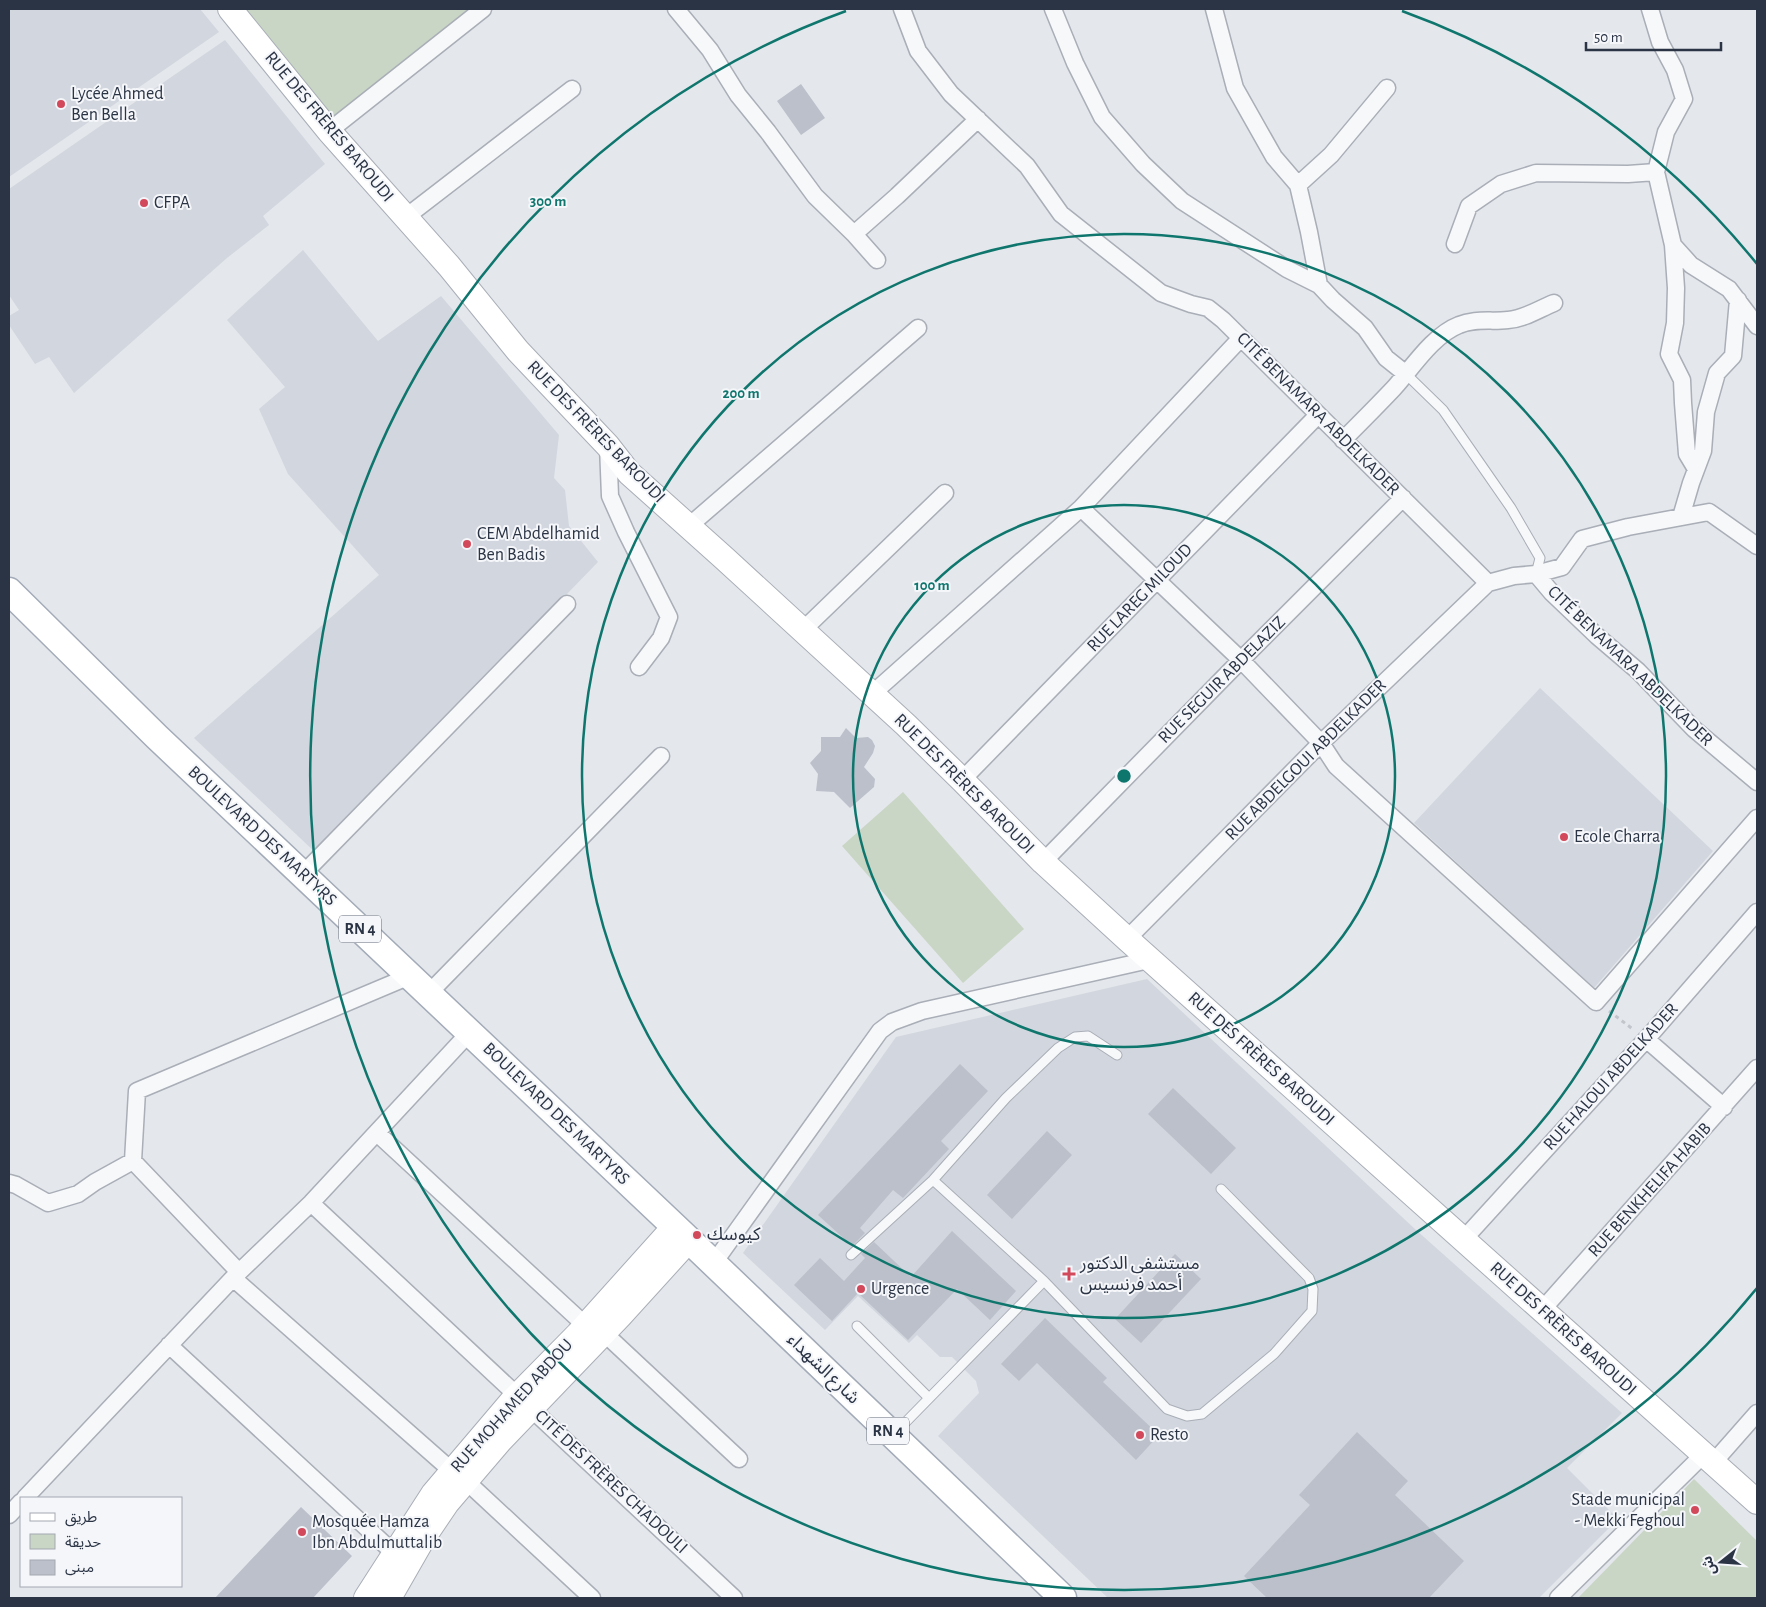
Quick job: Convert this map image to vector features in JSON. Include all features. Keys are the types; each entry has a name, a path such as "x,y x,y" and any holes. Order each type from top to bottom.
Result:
{"main road":[{"name":"BOULEVARD DES MARTYRS","path":"9,591 157,738 470,1032 713,1264"},
{"name":"شارع الشهداء","path":"713,1264 1063,1598"}],"street":[{"name":"RUE DES FRÈRES BAROUDI","path":"230,9 329,131 449,266 518,351 608,446 629,472 872,694 962,780 1043,862 1126,939 1757,1502"},
{"path":"329,131 483,9"},
{"path":"676,9 710,50 738,95 815,196 854,234 877,260"},
{"name":"CITÉ BENAMARA ABDELKADER","path":"902,9 918,51 951,94 1027,166 1061,214 1161,293 1208,308 1222,320 1488,583 1514,576 1536,574 1552,593 1597,636 1638,671 1694,729 1757,782"},
{"path":"1053,9 1075,63 1102,117 1142,164 1182,200 1287,269 1319,285 1365,328 1386,358 1406,374"},
{"path":"1214,9 1235,88 1274,157 1298,185 1319,285"},
{"path":"1650,9 1660,42 1675,70 1684,99 1666,132 1656,172 1673,245 1676,288 1675,323 1669,354 1682,380 1688,454 1696,469"},
{"path":"1298,185 1330,155 1387,88"},
{"path":"406,217 572,89"},
{"path":"854,234 978,119"},
{"path":"1455,244 1470,206 1501,184 1536,173 1628,174 1656,172"},
{"path":"1673,245 1691,264 1729,289 1757,326"},
{"path":"1681,517 1703,452 1706,412 1717,373 1733,356 1738,300"},
{"path":"1343,440 1406,374 1416,360 1441,337 1458,325 1485,319 1507,320 1521,318 1554,303"},
{"path":"689,526 918,328"},
{"path":"872,694 1081,508 1240,339"},
{"name":"RUE LAREG MILOUD","path":"962,780 1318,415"},
{"path":"608,446 610,496 669,617 661,638 639,667"},
{"path":"802,630 945,493"},
{"name":"RUE SEGUIR ABDELAZIZ","path":"1043,862 1240,660 1403,498"},
{"path":"1081,508 1240,660 1321,743 1336,766 1596,1002 1757,818"},
{"path":"1536,574 1562,567 1582,539 1628,527 1709,512 1757,546"},
{"name":"RUE ABDELGOUI ABDELKADER","path":"1126,939 1321,743 1488,583"},
{"path":"302,875 567,604"},
{"path":"592,1598 236,1275 133,1162 137,1091 419,984 661,756"},
{"name":"RUE HALOUI ABDELKADER","path":"1463,1240 1646,1039 1757,912"},
{"path":"713,1264 880,1031 892,1022 922,1011 1150,960"},
{"path":"26,1497 236,1275 311,1203 470,1032"},
{"path":"1646,1039 1724,1107"},
{"name":"RUE BENKHELIFA HABIB","path":"1542,1310 1757,1068"},
{"path":"378,1132 739,1459"},
{"path":"9,1183 48,1203 78,1194 95,1182 133,1162"},
{"name":"CITÉ DES FRÈRES CHADOULI","path":"311,1203 734,1598"},
{"name":"RUE MOHAMED ABDOU","path":"366,1598 433,1494 459,1476 500,1441 525,1401 594,1329 620,1316 682,1233"},
{"path":"169,1345 394,1554"},
{"path":"1558,1598 1757,1413"},
{"name":"RUE MOHAMED ABDOU","path":"389,1598 424,1537 447,1503 459,1476"},
{"path":"9,1515 20,1503"}],"lane":[{"path":"1406,374 1443,410 1512,508 1540,558 1536,574"},
{"path":"851,1255 933,1180 1006,1098 1058,1048 1075,1038 1088,1036 1117,1055"},
{"path":"933,1180 1044,1281 1167,1409 1187,1416 1202,1414 1274,1354 1312,1311 1313,1289 1308,1278 1221,1189"},
{"path":"893,1435 1044,1281"},
{"path":"857,1326 929,1398"}],"path":[{"path":"1596,1002 1646,1039"}],"shaded area":[{"name":"Lycée Ahmed Ben Bella","path":"9,9 200,9 219,32 9,177"},
{"name":"CFPA","path":"225,40 325,164 263,216 269,225 227,258 74,393 49,357 35,364 9,325 9,316 19,310 9,295 9,189"},
{"name":"CEM Abdelhamid Ben Badis","path":"303,250 378,341 441,296 559,435 554,478 565,490 569,526 598,562 316,853 194,738 379,575 288,474 259,409 285,387 227,320"},
{"name":"Ecole Charra","path":"1540,688 1713,851 1594,988 1414,823"},
{"name":"مستشفى الدكتور أحمد فرنسيس","path":"1147,979 1416,1230 1622,1413 1567,1468 1618,1519 1539,1598 1108,1598 938,1436 979,1393 976,1381 952,1357 940,1357 917,1335 909,1343 858,1296 825,1330 743,1253 896,1037"}],"green space":[{"path":"242,9 471,9 331,120"},
{"path":"903,792 1024,929 963,983 842,846"},
{"name":"Stade municipal - Mekki Feghoul","path":"1694,1479 1757,1541 1757,1598 1578,1598"}],"building":[{"path":"801,84 825,118 801,135 777,101"},
{"path":"846,728 856,738 868,737 875,746 864,767 875,779 874,787 850,808 834,792 816,791 818,774 810,763 821,751 821,737 840,737"},
{"path":"960,1064 988,1091 941,1141 949,1149 903,1198 893,1190 860,1228 865,1233 852,1246 818,1215"},
{"path":"1173,1088 1236,1148 1211,1174 1148,1114"},
{"path":"1047,1131 1072,1155 1012,1219 987,1195"},
{"path":"952,1231 1016,1291 990,1320 957,1289 908,1340 858,1293 832,1321 794,1285 820,1258 844,1281 865,1258 861,1254 874,1242 911,1277"},
{"path":"1175,1254 1201,1279 1141,1343 1115,1319"},
{"path":"1045,1318 1107,1378 1103,1382 1159,1435 1136,1460 1037,1363 1019,1381 1001,1364"},
{"path":"1357,1432 1408,1481 1395,1495 1464,1561 1429,1598 1267,1598 1244,1576 1310,1505 1299,1495"},
{"name":"Mosquée Hamza Ibn Abdulmuttalib","path":"301,1507 352,1556 313,1598 215,1598"}],"place":[{"name":"Lycée Ahmed Ben Bella","path":"61,104"},
{"name":"CFPA","path":"144,203"},
{"name":"CEM Abdelhamid Ben Badis","path":"467,544"},
{"name":"Ecole Charra","path":"1564,837"},
{"name":"كيوسك","path":"697,1235"},
{"name":"مستشفى الدكتور أحمد فرنسيس","path":"1069,1274"},
{"name":"Urgence","path":"861,1289"},
{"name":"Resto","path":"1140,1435"},
{"name":"Stade municipal - Mekki Feghoul","path":"1695,1510"},
{"name":"Mosquée Hamza Ibn Abdulmuttalib","path":"302,1532"}]}
